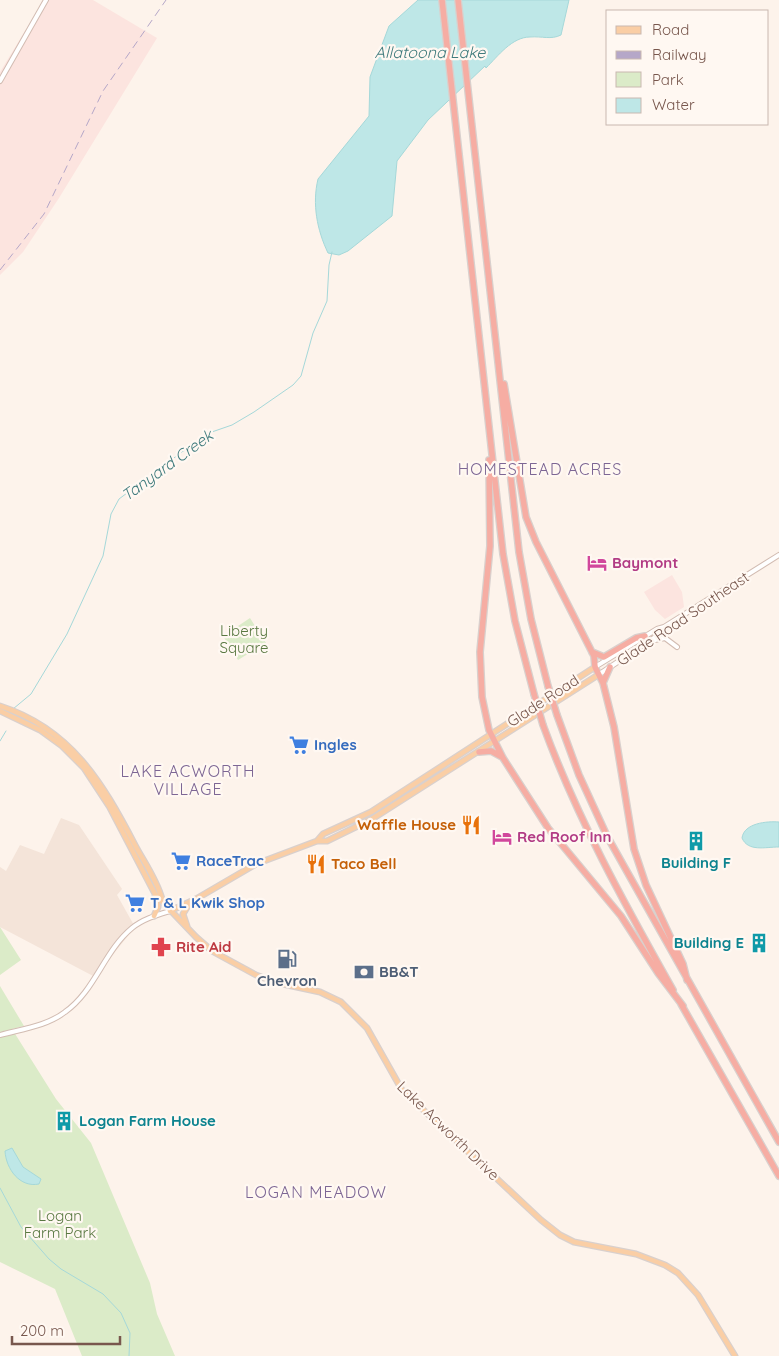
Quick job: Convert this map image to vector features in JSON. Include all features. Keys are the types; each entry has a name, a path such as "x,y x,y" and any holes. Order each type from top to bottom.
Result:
{"highway":[{"path":"442,0 490,441 508,584 534,694 565,781 593,844 779,1176"},
{"path":"458,0 524,582 548,686 579,775 607,836 779,1142"},
{"path":"498,358 526,517 536,542 592,652 595,667 603,683 617,741 634,848 646,885 683,964 688,980"},
{"path":"490,441 490,546 480,640 480,659 482,697 492,735 503,758 548,828 621,916 658,973 683,1006"},
{"path":"592,652 604,658 636,638 645,636"},
{"path":"603,683 610,667"},
{"path":"479,752 491,751 503,758"}],"main road":[{"name":"Glade Road","path":"317,841 323,834 366,815 595,667"},
{"name":"Glade Road Southeast","path":"586,683 598,675"},
{"name":"Glade Road","path":"317,841 327,841 348,832 401,801 586,683"},
{"name":"Lake Acworth Drive","path":"0,706 55,735 76,752 94,772 113,802 163,900 170,911 188,930 212,951 256,975 278,983 320,992 341,1002 367,1028 402,1090 541,1220 570,1241 636,1254 665,1265 678,1273 698,1295 735,1356"},
{"name":"Lake Acworth Drive","path":"0,711 32,722 62,746 91,777 110,806 155,894 163,900"},
{"path":"170,911 194,900 256,864 317,841"},
{"path":"154,916 158,907 155,894"},
{"path":"188,930 183,914 194,900"}],"street":[{"path":"0,80 46,0"},
{"name":"Glade Road Southeast","path":"598,675 660,634 664,627 779,555"},
{"path":"595,667 657,628 664,627"},
{"path":"616,663 658,638 668,640 677,647"},
{"path":"0,1036 48,1022 65,1012 81,996 124,936 137,924 170,911"}],"shaded area":[{"path":"44,0 93,0 157,38 59,198 23,252 0,275 0,72"},
{"path":"672,575 682,592 684,607 665,619 655,610 644,592"},
{"path":"61,818 79,825 122,889 117,895 135,927 95,977 0,927 0,867 6,871 20,845 44,854"}],"green space":[{"name":"Liberty Square","path":"250,618 266,643 238,660 223,636"},
{"path":"0,927 21,960 0,975"},
{"name":"Logan Farm Park","path":"0,986 24,1026 12,1029 56,1099 91,1143 150,1283 157,1314 175,1356 82,1356 55,1289 0,1262"}],"water":[{"name":"Allatoona Lake","path":"418,0 569,0 561,35 550,38 534,37 517,40 500,53 486,68 485,66 428,120 397,161 392,216 348,251 339,255 328,253 318,226 315,198 318,179 369,116 370,77 389,26"},
{"path":"768,822 779,822 779,847 753,847 748,845 742,838 751,826"},
{"path":"12,1148 23,1167 41,1179 39,1184 26,1183 15,1176 8,1164 5,1151"}],"waterway":[{"name":"Tanyard Creek","path":"13,709 31,694 67,634 103,556 111,514 119,499 206,434 232,425 254,412 293,385 301,376 313,333 327,301 329,265 332,252"},
{"name":"Tanyard Creek","path":"0,741 6,731"},
{"name":"Tanyard Creek","path":"0,1188 21,1227 49,1259 61,1269 103,1294 121,1313 130,1333 129,1356"}],"railway":[{"path":"0,270 44,214 103,91 166,0"}],"place":[{"name":"Baymont","path":"597,563"},
{"name":"Ingles","path":"299,745"},
{"name":"Waffle House","path":"471,825"},
{"name":"Red Roof Inn","path":"502,837"},
{"name":"Building F","path":"696,841"},
{"name":"RaceTrac","path":"181,861"},
{"name":"Taco Bell","path":"316,864"},
{"name":"T & L Kwik Shop","path":"135,903"},
{"name":"Building E","path":"759,943"},
{"name":"Rite Aid","path":"161,947"},
{"name":"Chevron","path":"287,959"},
{"name":"BB&T","path":"364,972"},
{"name":"Logan Farm House","path":"64,1121"}],"district":[{"name":"HOMESTEAD ACRES","path":"540,469"},
{"name":"LAKE ACWORTH VILLAGE","path":"188,780"},
{"name":"LOGAN MEADOW","path":"316,1192"}]}
